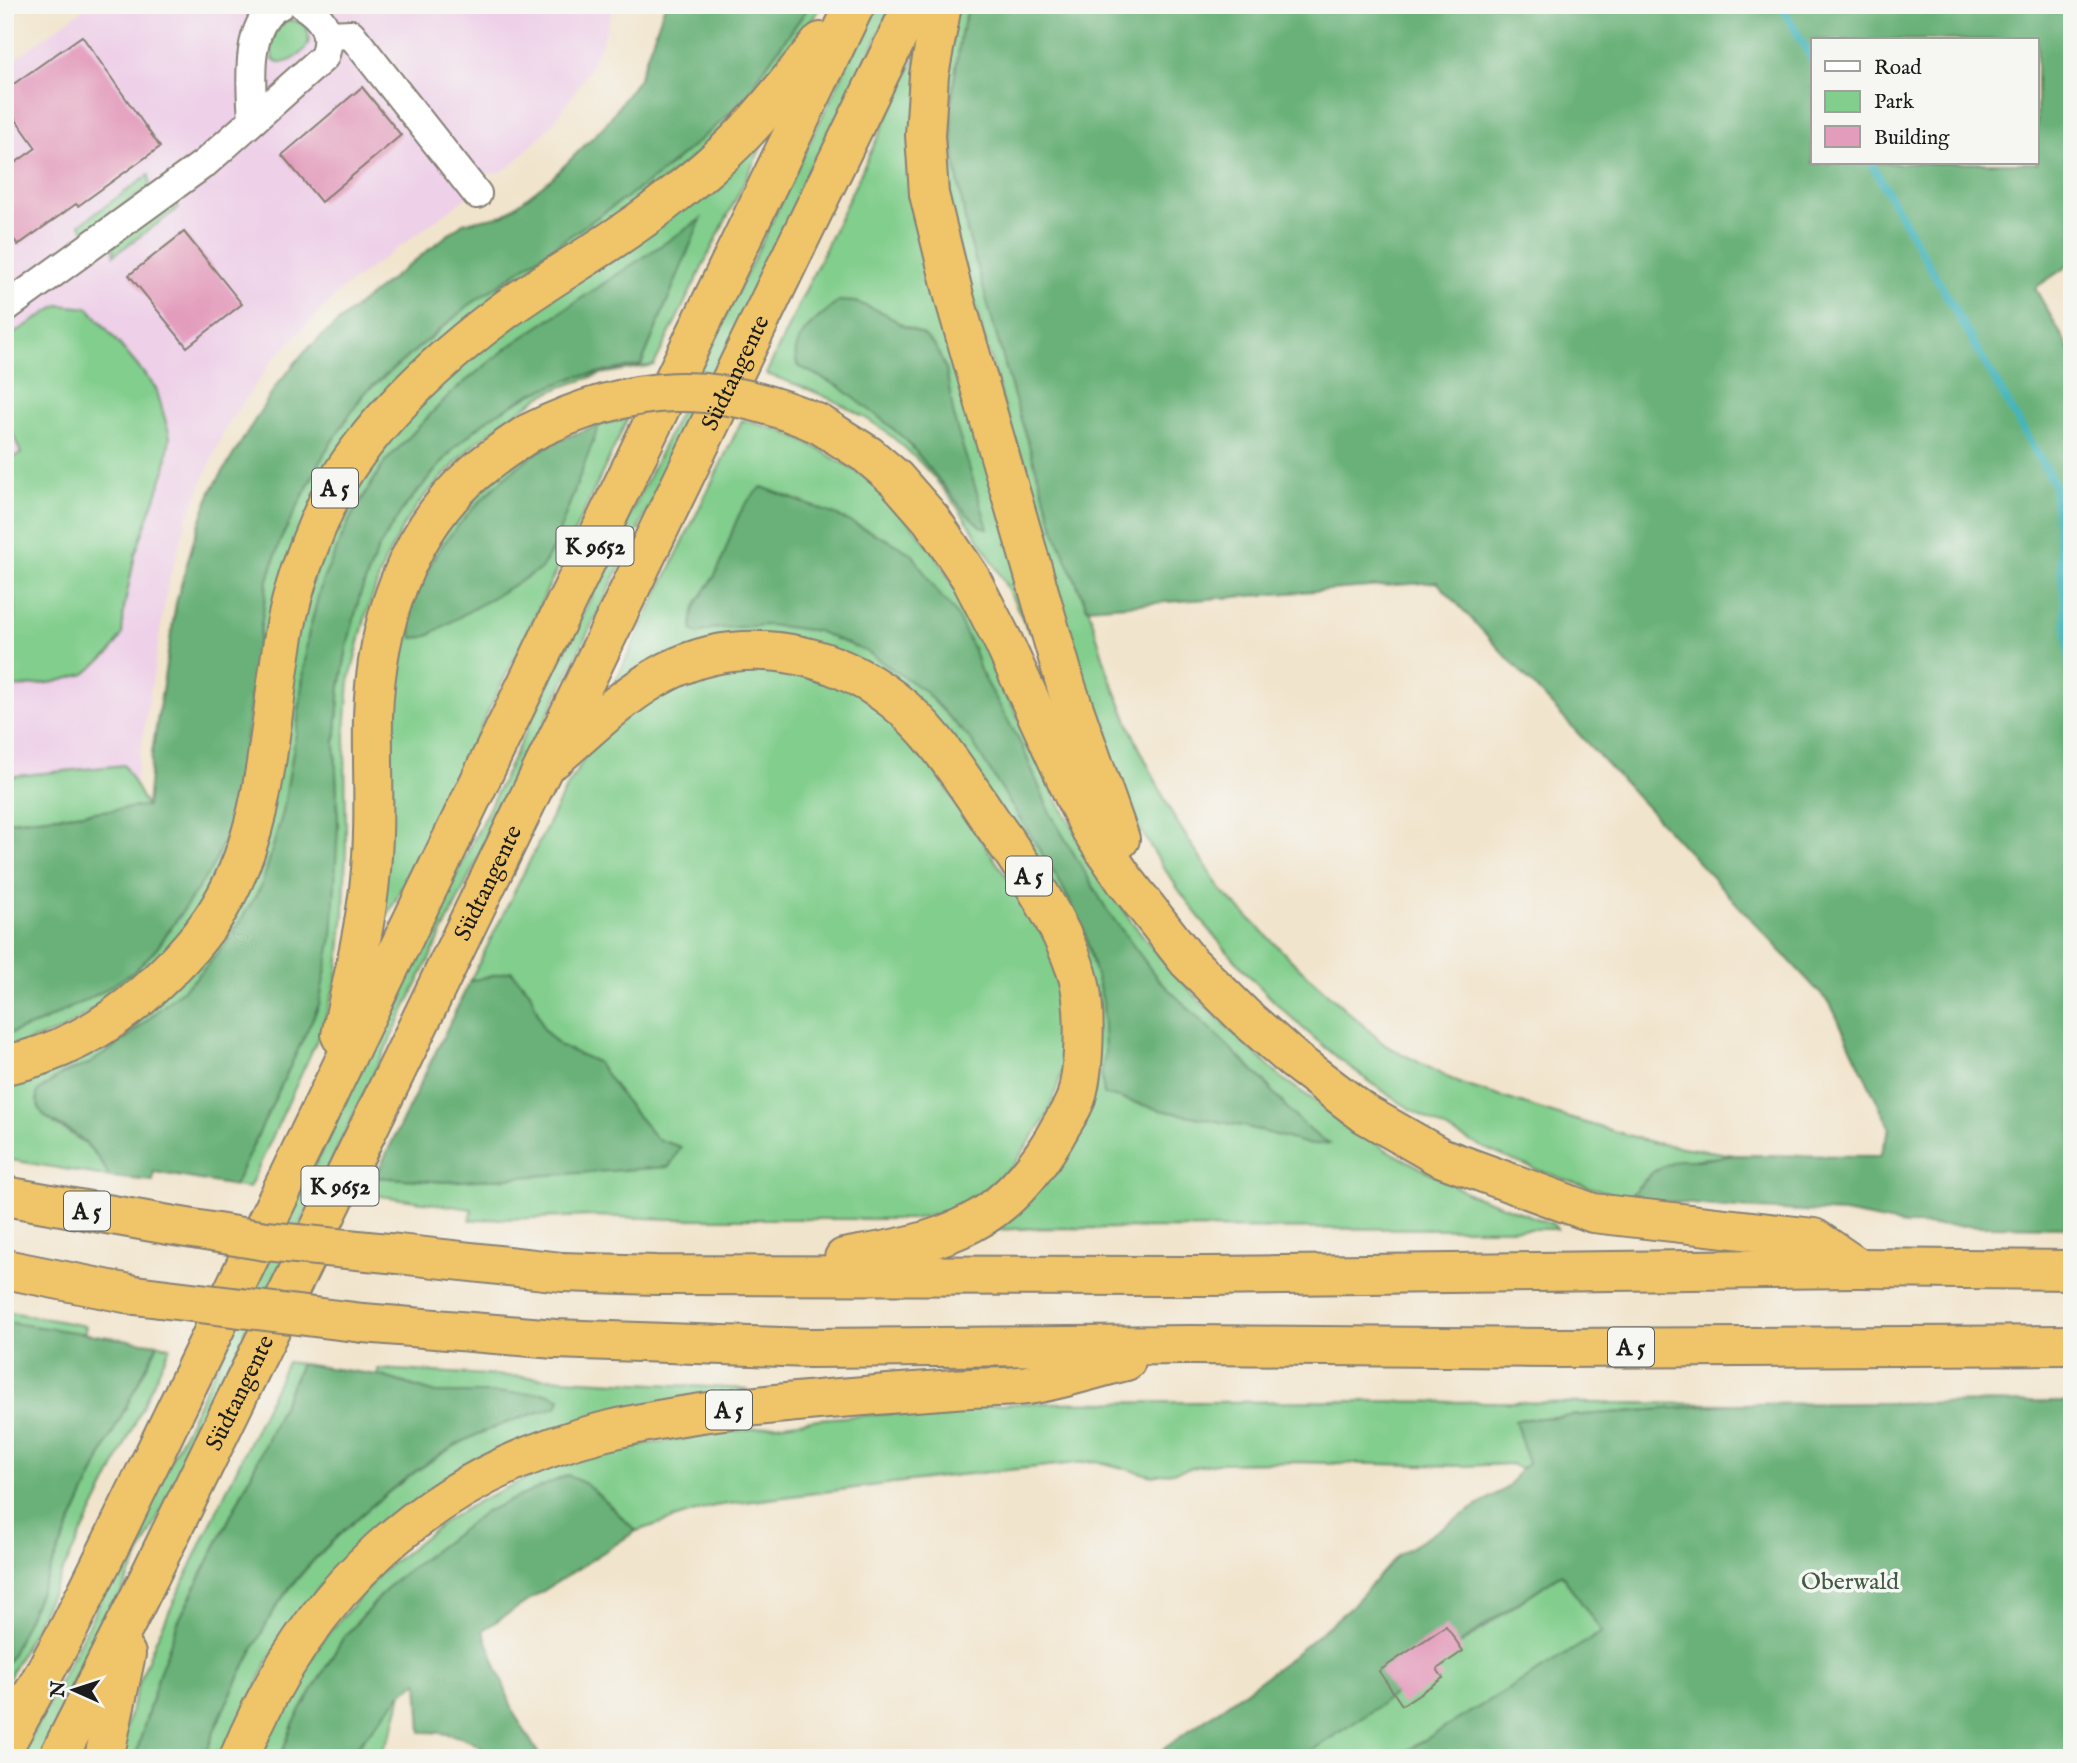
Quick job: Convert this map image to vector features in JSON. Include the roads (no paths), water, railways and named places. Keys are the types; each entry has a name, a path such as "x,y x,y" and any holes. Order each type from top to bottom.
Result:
{"highway":[{"name":"A 5","path":"5,1065 24,1062 79,1039 120,1016 190,949 221,905 241,865 265,778 285,630 295,585 337,484 364,443 397,404 434,369 502,313 652,211 716,161 773,100 853,5"},
{"name":"Südtangente","path":"5,1745 76,1615 499,745 853,5"},
{"name":"Südtangente","path":"58,1758 137,1602 913,5"},
{"path":"942,5 928,87 925,135 929,194 955,300 1067,689 1108,811 1149,909 1188,961 1294,1060 1365,1114 1440,1157 1593,1213 1814,1238 1858,1268"},
{"name":"K 9652","path":"331,1086 370,880 375,684 381,644 392,601 414,551 447,501 473,474 529,433 579,410 616,399 685,391 737,396 793,413 818,424 868,455 896,478 953,550 1003,641 1091,830 1149,909"},
{"name":"A 5","path":"542,769 617,704 655,676 699,657 733,652 775,651 810,657 844,668 877,688 906,710 933,738 1024,868 1054,920 1077,975 1084,1037 1076,1099 1050,1147 1018,1189 973,1223 922,1243 754,1275"},
{"name":"A 5","path":"5,1196 266,1241 562,1272 1209,1276 1858,1268 2072,1269"},
{"name":"A 5","path":"5,1269 135,1295 363,1323 555,1339 810,1348 2072,1345"},
{"name":"A 5","path":"239,1758 262,1703 282,1668 321,1611 356,1572 380,1549 431,1509 469,1485 514,1463 600,1433 666,1419 793,1402 1028,1385 1190,1345"},
{"name":"K 9652","path":"104,1758 137,1602"}],"street":[{"path":"253,120 251,73 258,27 270,10 279,5"},
{"path":"5,308 205,163 324,57 328,47 326,26 316,14 303,5"},
{"path":"328,35 351,34 477,194"}],"water":[{"path":"5,551 14,611 10,633 5,640"}],"waterway":[{"path":"1781,5 1811,58"},
{"path":"1872,164 2054,484 2072,681"}],"park label":[{"name":"Oberwald","path":"1850,1581"}]}
